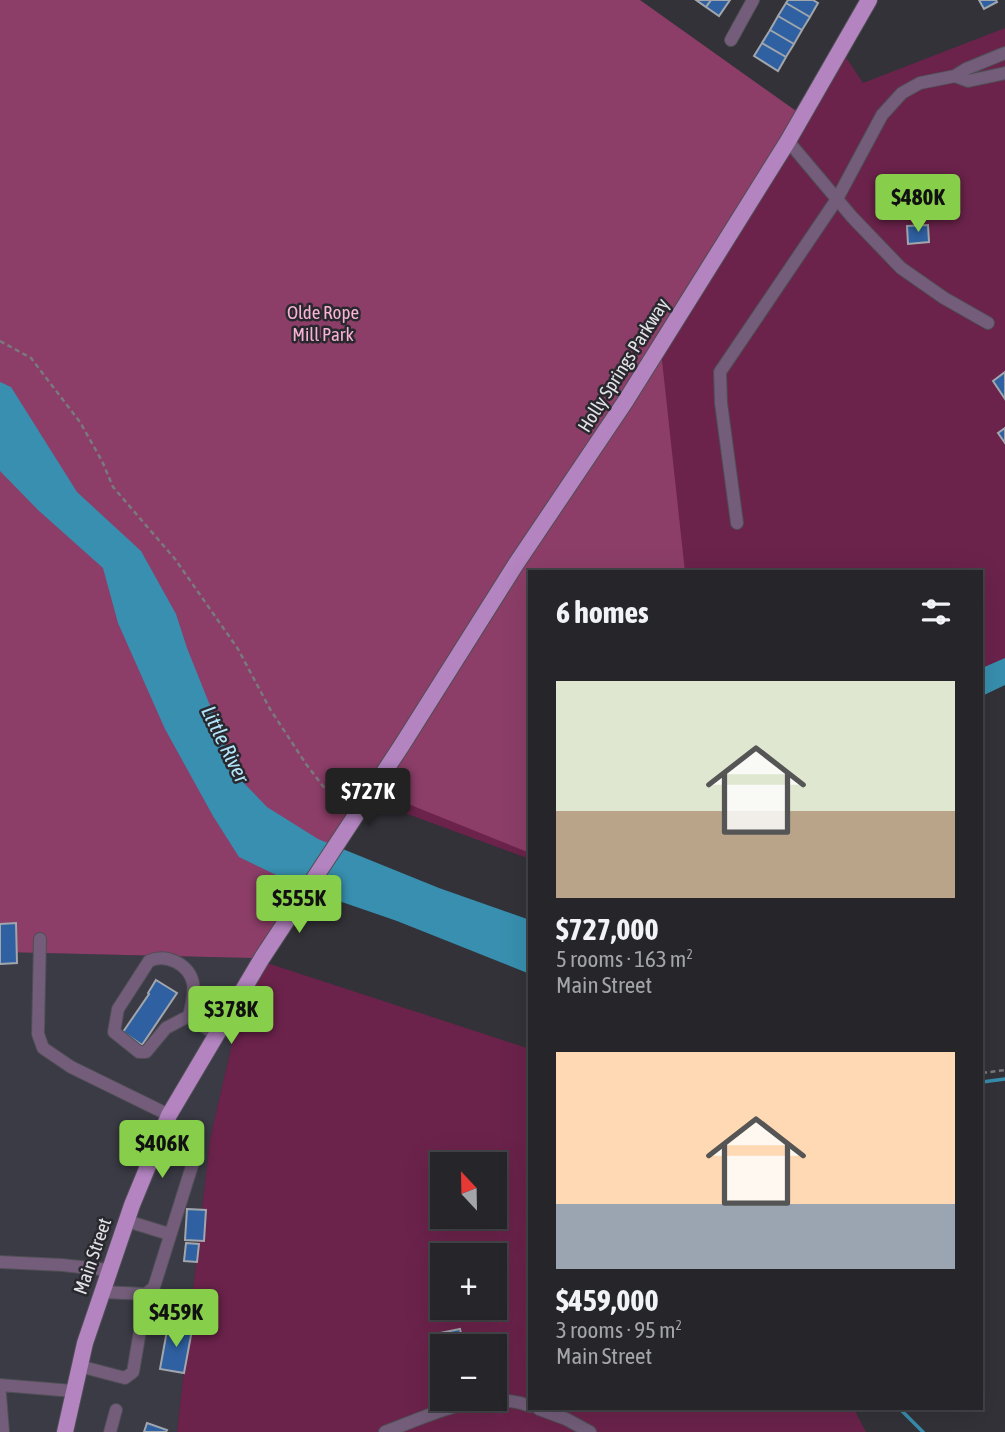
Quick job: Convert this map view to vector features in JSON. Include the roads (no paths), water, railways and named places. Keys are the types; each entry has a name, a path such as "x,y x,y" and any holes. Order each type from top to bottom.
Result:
{"main road":[{"name":"Holly Springs Parkway","path":"402,745 516,564 625,402 788,141 869,0"},
{"name":"Main Street","path":"65,1432 79,1366 109,1270 169,1115 262,958 402,745"}],"street":[{"path":"731,40 753,0"},
{"path":"737,523 721,402 720,372 837,199 882,115 902,93 919,83 955,76 1005,53"},
{"path":"955,76 968,81 1005,74"},
{"path":"788,141 901,268 944,298 988,323"},
{"path":"40,939 38,1034 43,1048 71,1067 169,1115"},
{"path":"156,958 173,960 187,969 193,984 188,1016 166,1028 146,1052 139,1052 114,1032 118,1009 149,961 156,958"},
{"path":"188,1016 216,1035"},
{"path":"102,1292 146,1294 154,1287 196,1153"},
{"path":"127,1221 169,1234"},
{"path":"0,1262 109,1270"},
{"path":"79,1366 125,1378 130,1376 133,1372 142,1319"},
{"path":"0,1385 73,1391"},
{"path":"0,1394 3,1432"},
{"path":"385,1432 474,1401 513,1399 528,1405"},
{"path":"110,1432 116,1410"},
{"path":"542,1410 590,1432"}],"water":[{"path":"0,382 11,387 77,492 141,551 176,614 239,778 267,807 318,839 439,888 528,919 528,973 397,921 307,890 239,857 165,729 118,623 103,568 38,510 0,471"},
{"path":"1005,658 1005,685 983,696 983,668"}],"waterway":[{"name":"Little River","path":"983,1082 1005,1079"},
{"path":"901,1410 923,1432"}],"park label":[{"name":"Olde Rope Mill Park","path":"323,323"}]}
